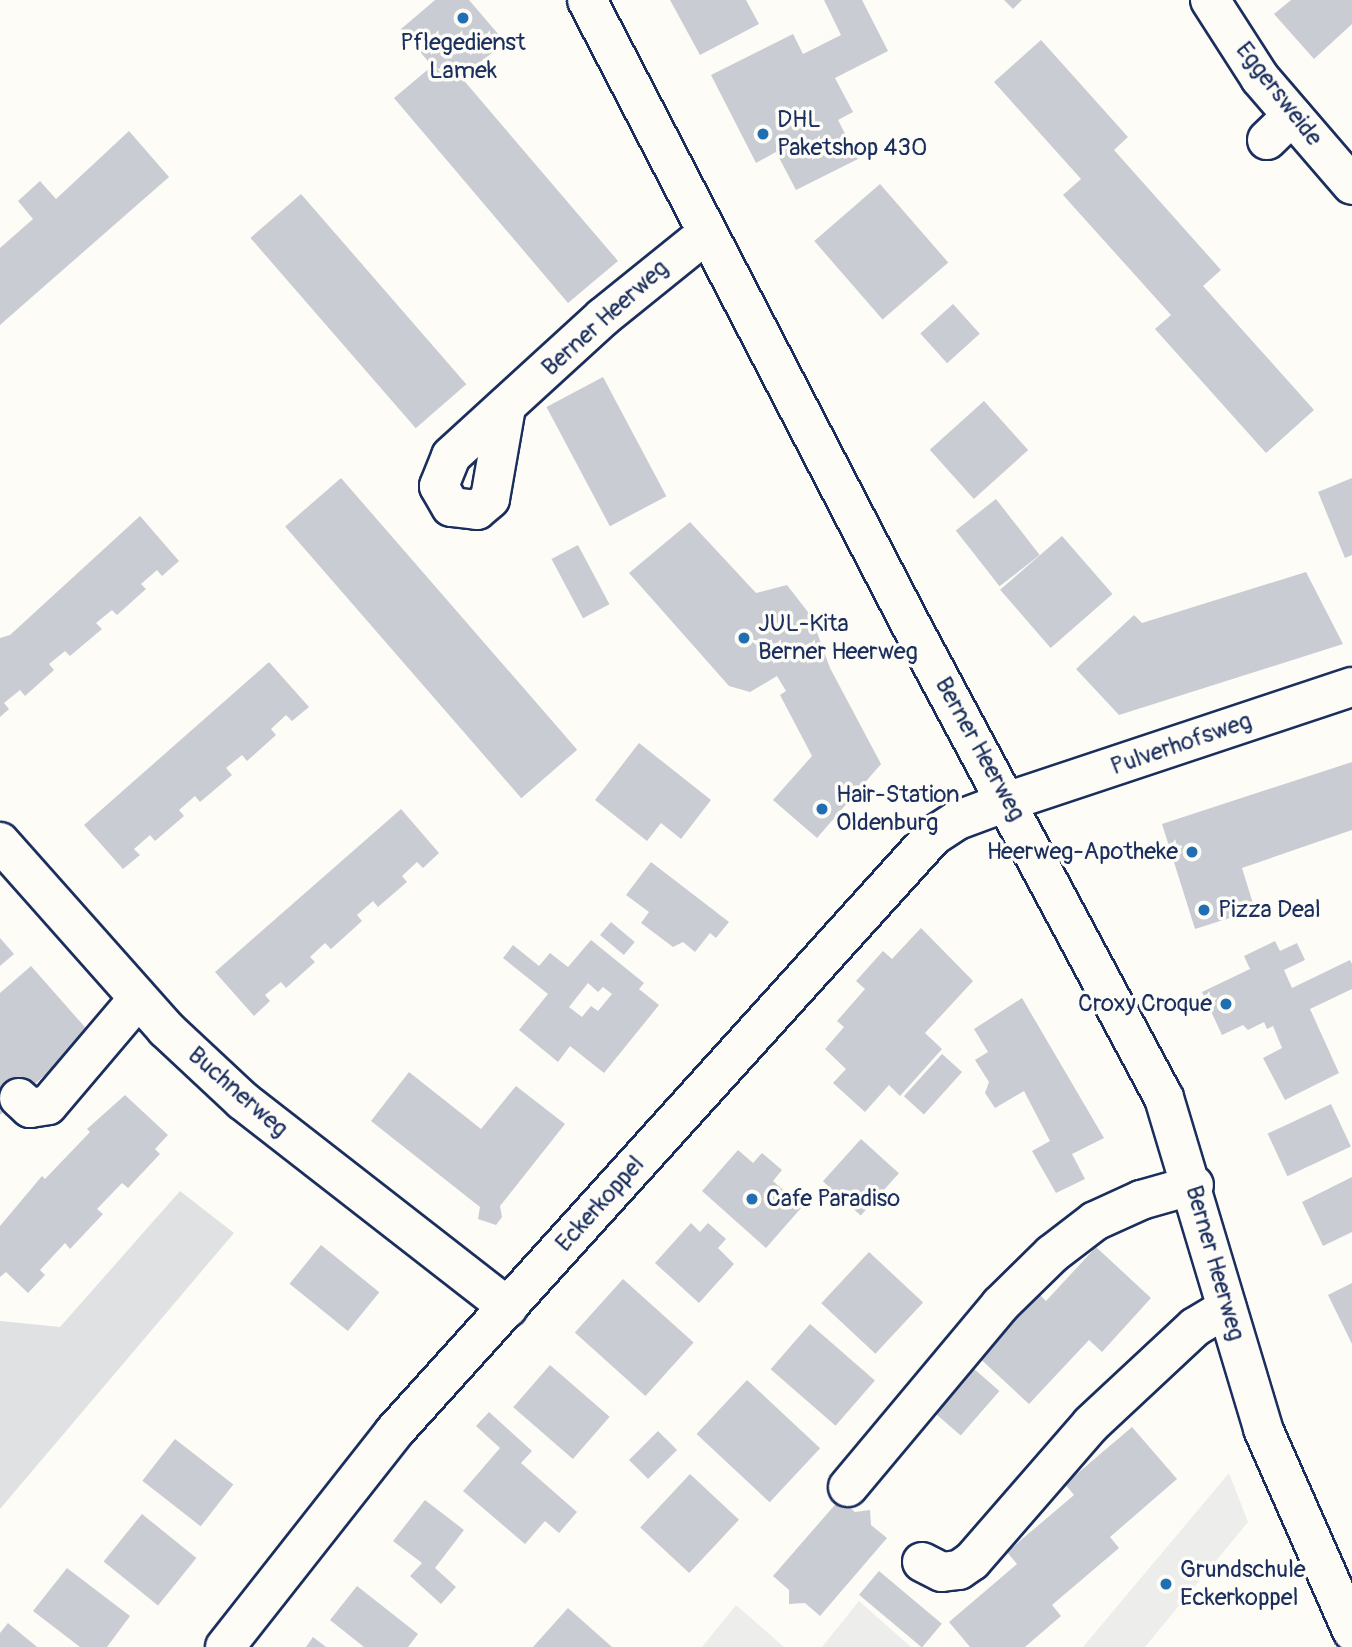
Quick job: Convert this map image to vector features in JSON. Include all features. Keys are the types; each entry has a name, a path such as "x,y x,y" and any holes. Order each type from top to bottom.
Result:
{"street":[{"name":"Berner Heerweg","path":"587,0 912,625 1009,801 1164,1098 1194,1185 1263,1429 1339,1571 1349,1619"},
{"name":"Eggersweide","path":"1210,0 1260,78 1280,128 1351,182"},
{"name":"Berner Heerweg","path":"506,407 623,300 707,233"},
{"name":"Pulverhofsweg","path":"1009,801 1352,687"},
{"name":"Eckerkoppel","path":"225,1647 394,1432 916,852 958,820 1009,801"},
{"name":"Buchnerweg","path":"0,842 138,999 243,1101 508,1307"},
{"path":"19,1098 30,1108 48,1105 138,999"},
{"path":"848,1487 1000,1305 1052,1254 1095,1221 1141,1200 1194,1185"},
{"path":"922,1562 942,1572 959,1570 972,1561 1091,1423 1195,1328 1227,1307"}],"shaded area":[{"path":"180,1191 234,1233 0,1509 0,1321 60,1327"},
{"name":"Grundschule Eckerkoppel","path":"1229,1473 1248,1522 1145,1647 1083,1647"},
{"path":"859,1601 911,1647 822,1647"},
{"path":"736,1605 784,1647 702,1647"}],"building":[{"path":"435,0 469,0 505,42 463,77 443,56 618,261 568,303 394,98 432,66 401,29"},
{"path":"670,0 746,0 759,24 700,55"},
{"path":"824,0 862,0 888,51 835,78 853,112 838,120 858,159 796,190 776,152 756,163 711,75 793,34 803,54 841,35"},
{"path":"1004,0 1022,0 1013,9"},
{"path":"1291,0 1352,0 1352,24 1314,59 1274,14"},
{"path":"1041,40 1128,137 1114,150 1221,270 1203,286 1314,410 1266,453 1155,329 1171,315 1063,195 1081,179 994,82"},
{"path":"129,131 169,177 0,325 0,248 33,219 18,201 40,181 56,199"},
{"path":"880,184 948,262 883,320 814,241"},
{"path":"301,194 466,384 416,428 250,238"},
{"path":"953,304 980,334 947,363 920,333"},
{"path":"603,377 666,496 610,526 546,407"},
{"path":"984,401 1028,450 974,499 930,450"},
{"path":"341,478 577,750 521,798 285,527"},
{"path":"1352,478 1352,555 1345,558 1318,492"},
{"path":"996,499 1040,555 1000,586 956,530"},
{"path":"140,516 179,561 162,576 157,570 141,584 146,589 117,615 112,610 96,623 102,629 70,656 65,651 49,664 54,670 25,696 20,690 4,703 9,709 0,717 0,638 10,635"},
{"path":"690,522 756,593 787,585 811,616 830,668 881,764 817,838 773,800 812,756 780,695 786,691 777,676 750,692 729,686 629,573"},
{"path":"1062,536 1113,594 1051,648 1000,590"},
{"path":"578,545 609,604 583,618 552,559"},
{"path":"1306,572 1343,644 1119,715 1076,669 1134,615 1142,623"},
{"path":"269,662 309,707 292,721 286,715 271,729 276,735 247,761 242,755 226,768 232,775 200,802 195,796 179,810 184,816 155,841 150,835 134,849 140,855 123,869 84,825"},
{"path":"639,743 711,800 681,839 661,823 647,841 595,800"},
{"path":"1352,762 1352,830 1242,868 1255,910 1195,929 1162,824"},
{"path":"401,809 439,853 423,868 417,862 402,876 407,882 378,907 373,901 357,915 362,921 331,949 325,943 310,957 315,962 286,988 281,982 265,995 270,1001 254,1016 215,972"},
{"path":"651,862 729,922 716,938 710,933 695,952 683,942 673,947 641,923 649,912 626,895"},
{"path":"611,922 635,942 624,955 600,935"},
{"path":"921,928 973,981 925,1033 942,1049 900,1096 889,1085 865,1112 833,1083 846,1069 825,1049 844,1027 837,1021 865,989 856,981 883,951 892,959"},
{"path":"0,938 14,954 0,966"},
{"path":"591,940 644,983 639,989 659,1005 604,1073 570,1046 558,1062 519,1030 548,994 503,958 513,945 539,966 550,953 568,967","holes":["588,983 598,992 603,987 612,994 598,1011 591,1006 582,1017 569,1007"]},
{"path":"1275,941 1280,951 1297,943 1305,960 1284,970 1292,988 1350,960 1352,964 1352,989 1310,1009 1339,1073 1285,1100 1263,1058 1282,1048 1273,1026 1267,1029 1264,1022 1248,1030 1243,1025 1222,1035 1202,992 1250,969 1244,956"},
{"path":"31,966 91,1034 0,1115 0,993"},
{"path":"1022,998 1104,1138 1072,1154 1085,1179 1056,1193 1032,1151 1050,1141 1024,1091 995,1108 985,1093 989,1082 975,1060 988,1052 974,1029"},
{"path":"942,1054 962,1072 924,1114 904,1096"},
{"path":"409,1072 481,1129 516,1086 565,1124 500,1206 502,1217 496,1225 478,1219 480,1207 371,1121"},
{"path":"125,1095 168,1135 155,1149 160,1154 128,1188 122,1183 97,1209 103,1214 70,1249 65,1243 40,1270 45,1275 28,1293 6,1272 0,1277 0,1226 42,1176 45,1179 90,1132 87,1129"},
{"path":"1331,1104 1351,1147 1287,1176 1268,1134"},
{"path":"861,1139 899,1173 861,1215 823,1181"},
{"name":"Cafe Paradiso","path":"738,1150 753,1163 762,1153 782,1170 773,1181 802,1207 766,1248 702,1191"},
{"path":"1352,1177 1352,1232 1323,1246 1302,1202"},
{"path":"691,1223 700,1232 708,1223 726,1239 718,1248 734,1264 699,1303 655,1263"},
{"path":"321,1245 379,1292 348,1331 290,1284"},
{"path":"1096,1247 1151,1298 1102,1352 1089,1340 1029,1404 974,1353 1033,1288 1046,1301"},
{"path":"869,1252 923,1302 875,1354 821,1303"},
{"path":"623,1279 694,1343 645,1396 575,1333"},
{"path":"1352,1283 1352,1344 1328,1295"},
{"path":"810,1324 875,1380 836,1426 771,1369"},
{"path":"550,1365 610,1417 573,1459 513,1407"},
{"path":"973,1368 999,1391 961,1435 934,1413"},
{"path":"747,1380 820,1448 770,1502 697,1434"},
{"path":"489,1412 532,1451 521,1463 577,1512 559,1533 545,1521 525,1544 463,1491 500,1448 476,1426"},
{"path":"1132,1427 1177,1479 1110,1537 1119,1548 1052,1605 1061,1616 1025,1647 970,1647 949,1622 1017,1564 1007,1552 1074,1495 1065,1484"},
{"path":"658,1431 677,1450 648,1479 629,1460"},
{"path":"175,1439 233,1485 201,1526 142,1481"},
{"path":"690,1474 739,1520 689,1573 640,1527"},
{"path":"840,1499 855,1512 870,1510 871,1525 887,1538 820,1616 805,1603 789,1604 789,1590 773,1576"},
{"path":"425,1500 464,1530 435,1568 456,1587 441,1604 410,1576 422,1563 393,1541"},
{"path":"142,1514 196,1558 158,1605 104,1561"},
{"path":"67,1568 130,1616 107,1647 80,1647 33,1611"},
{"path":"879,1571 942,1624 921,1647 859,1595"},
{"path":"357,1586 418,1634 408,1647 364,1647 330,1620"},
{"path":"568,1608 612,1647 533,1647"},
{"path":"8,1623 37,1647 0,1647 0,1633"},
{"path":"313,1637 326,1647 306,1647"}],"place":[{"name":"Pflegedienst Lamek","path":"463,18"},
{"name":"DHL Paketshop 430","path":"763,134"},
{"name":"JUL-Kita Berner Heerweg","path":"744,638"},
{"name":"Hair-Station Oldenburg","path":"822,809"},
{"name":"Heerweg-Apotheke","path":"1192,852"},
{"name":"Pizza Deal","path":"1204,910"},
{"name":"Croxy Croque","path":"1226,1004"},
{"name":"Cafe Paradiso","path":"752,1199"},
{"name":"Grundschule Eckerkoppel","path":"1166,1584"}]}
